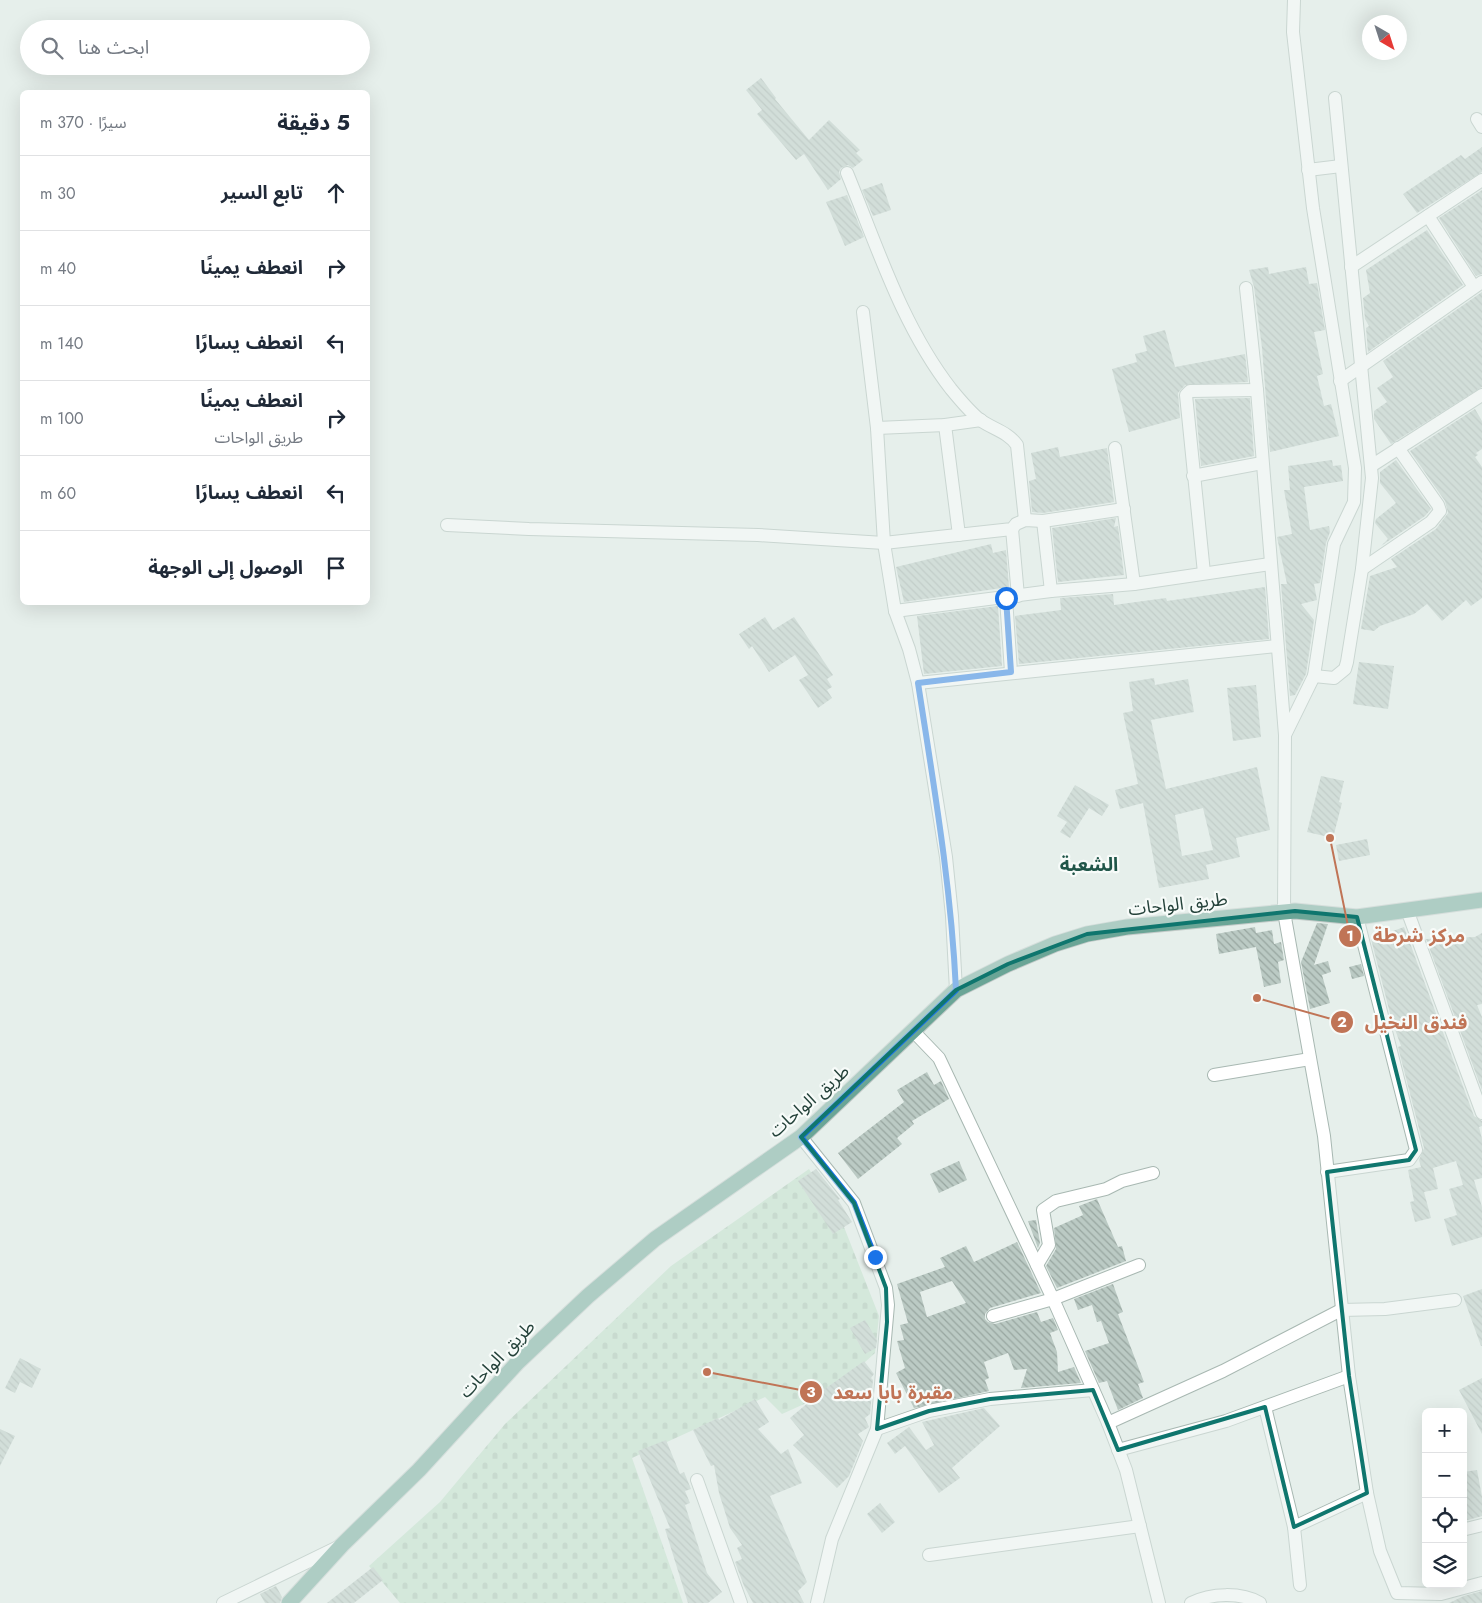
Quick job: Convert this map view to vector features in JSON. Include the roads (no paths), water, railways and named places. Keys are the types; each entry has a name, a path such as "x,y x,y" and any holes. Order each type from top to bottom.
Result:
{"main road":[{"name":"طريق الواحات","path":"289,1603 342,1546 419,1470 518,1362 588,1296 655,1239 801,1137 914,1032 956,990 1054,944 1086,934 1128,927 1284,912 1357,916 1482,900"}],"street":[{"path":"1285,735 1314,676 1334,544 1354,502 1355,468 1308,170 1293,32 1294,0"},
{"path":"1314,676 1334,678 1345,669 1362,569 1370,498 1371,466 1335,98"},
{"path":"1308,170 1341,166"},
{"path":"847,173 905,312 920,343 952,390 981,420 1009,436 1017,445 1025,520"},
{"path":"1351,267 1482,180"},
{"path":"1340,380 1478,285 1428,216"},
{"path":"1246,288 1257,390 1285,735 1284,912 1324,1136 1341,1310 1367,1493 1380,1551 1397,1593 1457,1597 1482,1583"},
{"path":"863,312 877,428 884,543 895,611 909,649 918,683 946,857 952,916 956,990"},
{"path":"1204,573 1186,395 1190,391 1257,390"},
{"path":"1371,466 1482,396"},
{"path":"877,428 945,425 981,420"},
{"path":"945,425 959,535"},
{"path":"1115,448 1134,584"},
{"path":"1362,569 1432,522 1438,514 1438,504 1398,448"},
{"path":"1193,476 1262,464"},
{"path":"1011,672 1012,529 1016,524 1025,520 1043,521 1124,509"},
{"path":"1043,521 1051,591"},
{"path":"447,525 529,530 605,530 758,535 884,543 1012,529"},
{"path":"895,611 1051,591 1134,584 1270,564"},
{"path":"918,683 1011,672 1109,665 1277,646"},
{"path":"1407,910 1479,1089 1482,1113"},
{"path":"1327,1172 1409,1160 1416,1150 1357,916"},
{"path":"914,1032 939,1058 1053,1298 1108,1423 1126,1470 1159,1603"},
{"path":"1214,1075 1310,1059"},
{"path":"801,1137 854,1203 886,1288 888,1314 877,1429 832,1539 817,1603"},
{"path":"1037,1265 1049,1245 1043,1210 1046,1206 1056,1201 1106,1189 1122,1181 1153,1173"},
{"path":"992,1316 1053,1298 1139,1266"},
{"path":"1108,1423 1224,1371 1341,1310 1385,1309 1455,1300"},
{"path":"1118,1450 1226,1421 1349,1376"},
{"path":"877,1429 929,1411 990,1399 1093,1390"},
{"path":"1265,1407 1294,1527 1300,1585"},
{"path":"697,1480 741,1603"},
{"path":"1294,1527 1367,1493"},
{"path":"1467,1529 1482,1524"},
{"path":"929,1555 1140,1526"},
{"path":"223,1603 342,1546"},
{"path":"1191,1603 1236,1594 1250,1597 1260,1603"}],"place":[{"name":"مركز شرطة","path":"1330,838"},
{"name":"فندق النخيل","path":"1257,998"},
{"name":"مقبرة بابا سعد","path":"707,1372"}],"district":[{"name":"الشعبة","path":"1089,864"}]}
